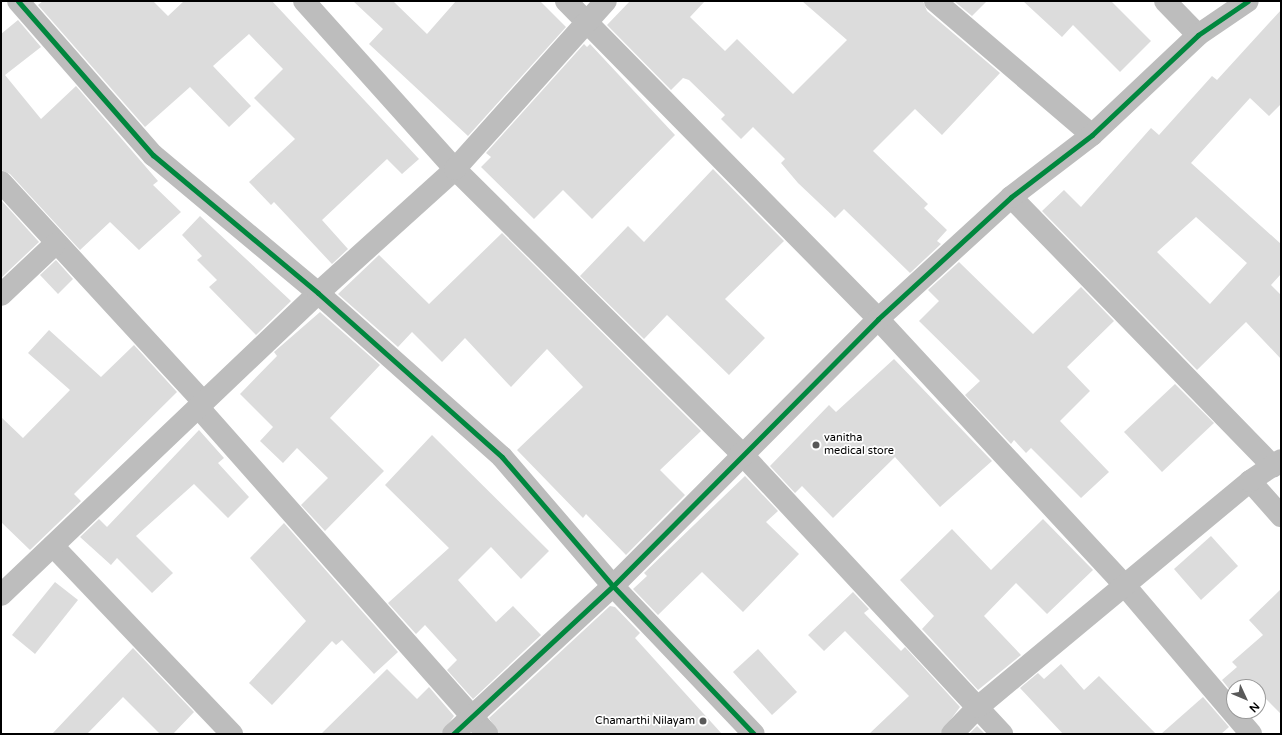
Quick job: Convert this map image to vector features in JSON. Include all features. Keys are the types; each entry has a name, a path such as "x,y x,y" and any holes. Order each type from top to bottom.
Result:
{"street":[{"path":"18,1 153,155 318,293 502,458 613,586 754,734"},
{"path":"304,1 455,170 741,453 1002,734"},
{"path":"566,1 585,23 878,319 1126,587 1250,734"},
{"path":"1,595 318,293 455,170 606,1"},
{"path":"935,1 1092,135"},
{"path":"1165,1 1198,35"},
{"path":"453,734 470,716 613,586 741,453 878,319 1011,197 1092,135 1198,35 1248,1"},
{"path":"1,182 201,405 487,734"},
{"path":"952,734 978,708 1126,587 1250,481 1277,463 1011,197"},
{"path":"1,295 55,244"},
{"path":"1250,481 1281,516"},
{"path":"54,546 232,734"}],"building":[{"path":"43,1 153,1 168,16 184,1 272,1 419,159 402,174 387,159 322,220 348,249 332,264 274,202 271,205 249,182 295,139 254,98 283,69 249,34 213,66 251,106 229,127 190,87 145,127 38,5"},
{"path":"353,1 393,1 427,34 456,1 540,1 566,27 468,136 369,44 383,29"},
{"path":"630,1 705,1 690,17 725,51 737,39 793,94 847,40 802,1 923,1 927,11 1000,73 942,135 915,109 873,151 928,204 924,208 947,230 937,241 941,244 910,273 844,209 835,218 798,183 781,163 785,159 753,127 741,139 721,119 725,115 689,80 683,78 671,90 607,25"},
{"path":"954,1 987,1 972,16"},
{"path":"1023,1 1111,1 1151,41 1120,72 1073,25 1062,37"},
{"path":"1281,10 1281,104 1269,116 1250,98 1191,163 1281,244 1281,274 1271,285 1281,295 1281,359 1246,322 1197,370 1042,211 1064,190 1081,207 1151,128 1159,135 1212,76 1217,80","holes":["1196,217 1247,263 1210,304 1157,252"]},
{"path":"18,20 41,47 5,75 41,119 76,86 158,181 153,185 181,212 139,250 110,222 80,250 10,174 1,170 1,34"},
{"path":"584,44 587,47 590,44 675,135 592,219 563,190 534,219 481,167 491,157 486,153"},
{"path":"713,169 784,241 725,299 765,338 729,375 667,315 644,339 580,276 628,226 644,242"},
{"path":"1,200 39,242 1,278"},
{"path":"200,216 291,301 256,335 209,287 217,280 197,260 202,256 182,235"},
{"path":"502,233 701,431 660,470 685,495 626,555 586,514 583,518 517,450 583,387 547,349 511,387 465,338 442,362 412,332 398,347 338,294 379,255 429,304"},
{"path":"56,260 73,279 58,294 40,275"},
{"path":"959,262 1033,334 1081,287 1114,321 1067,367 1090,391 1060,421 1109,472 1081,498 1031,448 1026,453 1014,440 1011,444 965,395 980,381 919,321 939,301 928,290"},
{"path":"320,312 380,365 330,418 384,471 325,531 301,505 328,478 297,448 283,463 260,441 273,427 240,394 277,356 274,352"},
{"path":"49,330 101,377 134,345 177,392 74,494 81,501 30,550 1,522 1,417 23,438 70,390 28,353"},
{"path":"894,359 992,461 940,507 895,457 833,518 802,486 795,493 770,466 829,405 836,412"},
{"path":"1175,384 1214,423 1162,472 1124,432"},
{"path":"199,430 224,458 218,463 249,497 228,518 194,484 136,536 173,573 152,593 117,558 111,565 80,537 99,519 107,527"},
{"path":"432,435 549,551 521,579 491,547 458,580 496,622 513,606 541,635 473,699 447,670 457,660 425,625 416,634 388,603 449,548 385,485"},
{"path":"745,476 778,511 766,522 799,554 743,612 702,572 658,615 633,589 647,576 644,573"},
{"path":"1043,519 1093,570 1047,614 1016,583 984,616 1021,655 978,690 922,629 934,616 900,580 952,529 991,570"},
{"path":"284,523 398,652 374,674 342,640 336,645 332,641 272,705 249,683 306,621 250,558"},
{"path":"1211,536 1238,566 1201,600 1174,569"},
{"path":"55,582 78,600 35,654 12,635"},
{"path":"1281,589 1281,714 1266,699 1266,679 1226,679 1226,685 1222,680 1237,667 1232,662 1263,635 1249,620"},
{"path":"853,592 869,609 864,613 901,651 905,647 960,707 940,734 869,734 909,696 845,631 824,651 808,635"},
{"path":"610,606 615,607 640,633 635,638 722,734 499,734 489,718"},
{"path":"133,648 194,712 173,734 160,734 123,697 87,734 52,734"},
{"path":"758,649 797,692 772,715 733,672"},
{"path":"1061,664 1084,690 1099,676 1156,734 1063,734 1020,688 1038,673 1044,679"},
{"path":"387,669 417,699 429,687 454,716 441,734 321,734"},
{"path":"1203,697 1229,727 1221,734 1161,734"},
{"path":"977,726 985,734 969,734"}],"cycle path":[{"path":"18,1 153,155 318,293 502,457 613,586 754,734"},
{"path":"453,734 613,586 878,319 1011,197 1092,135 1198,35 1248,1"}],"place":[{"name":"vanitha medical store","path":"816,445"},
{"name":"Chamarthi Nilayam","path":"703,721"}]}
